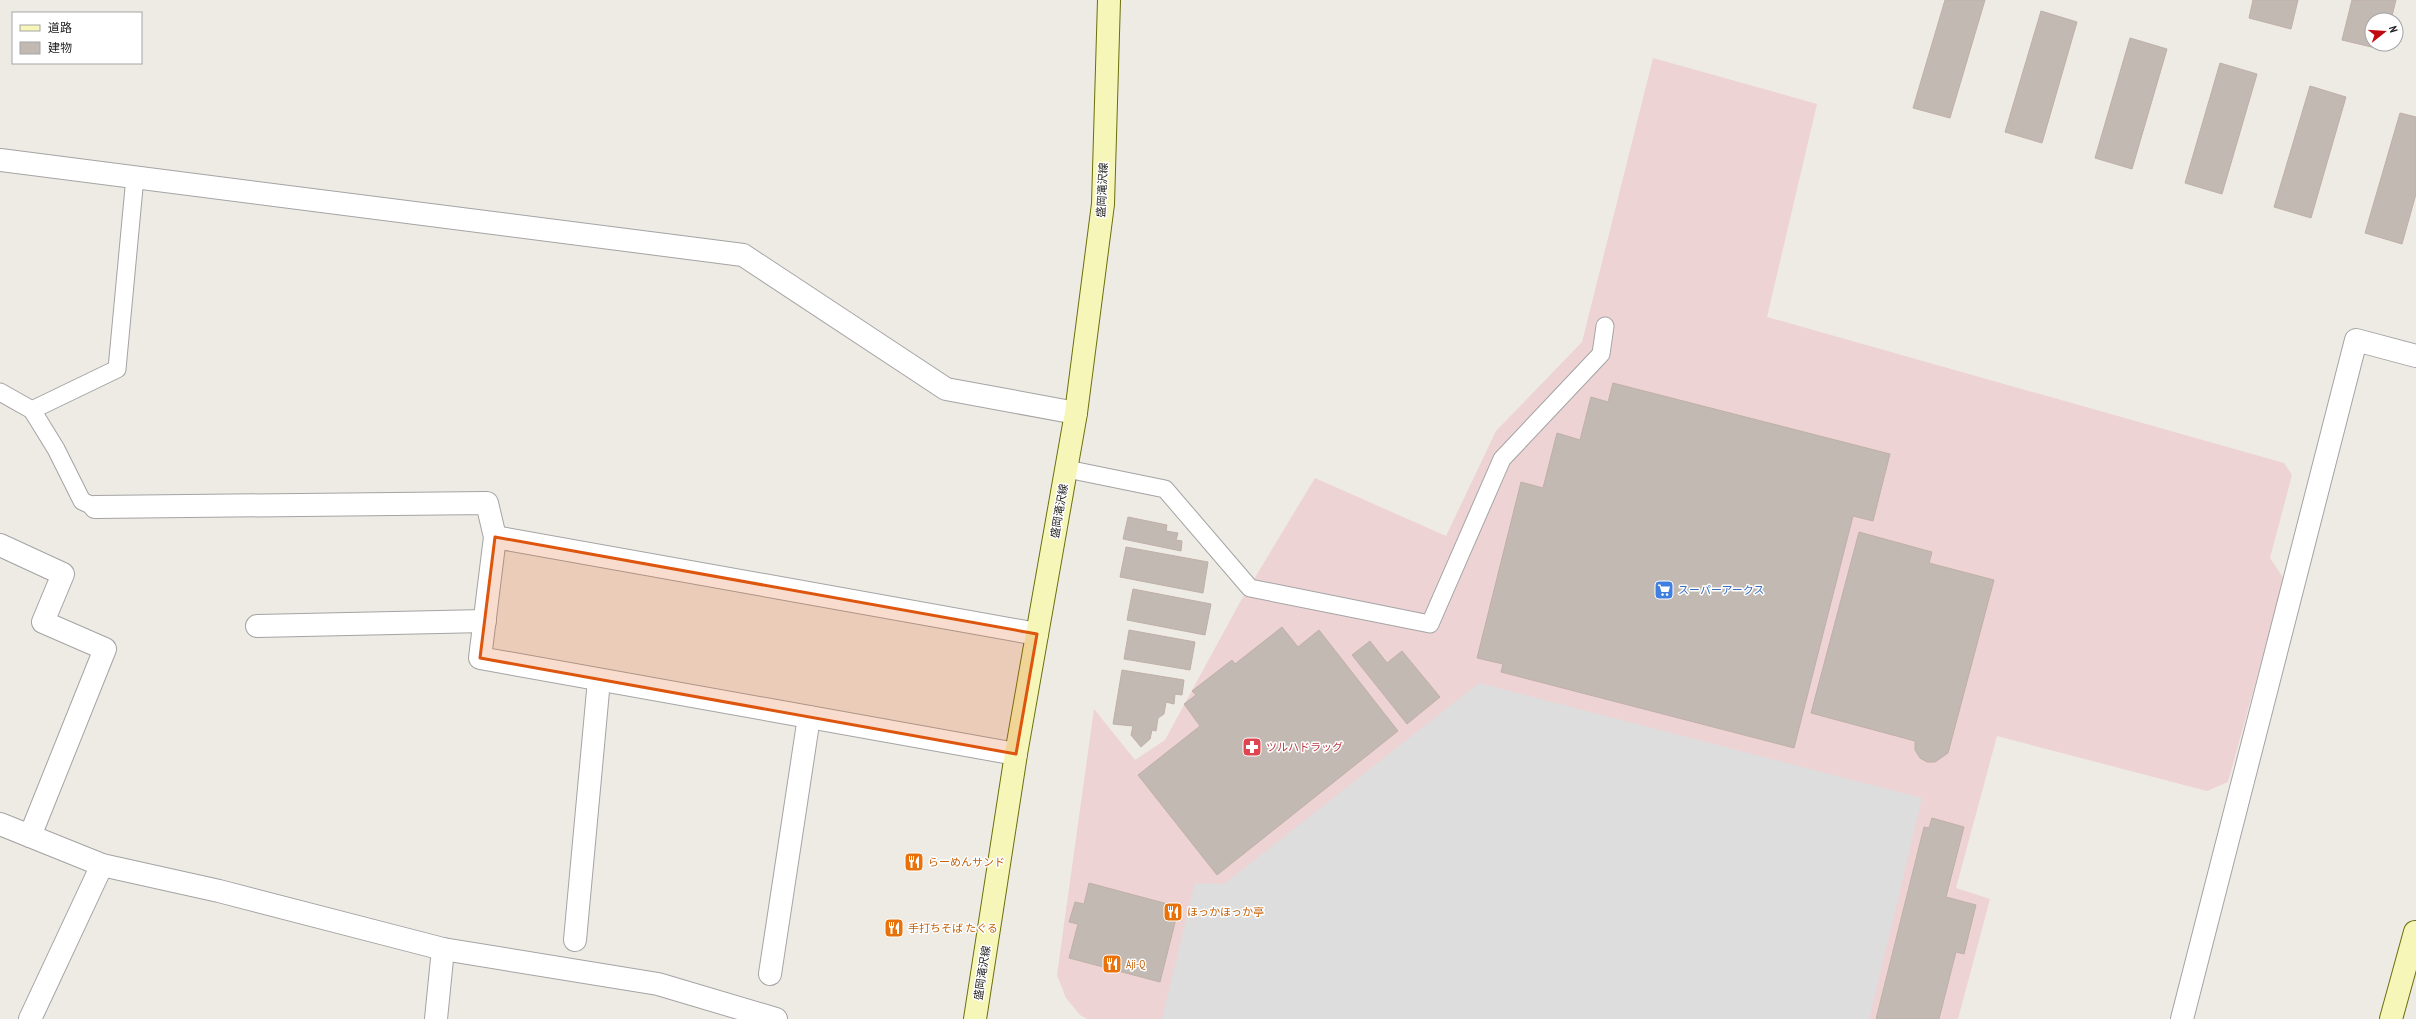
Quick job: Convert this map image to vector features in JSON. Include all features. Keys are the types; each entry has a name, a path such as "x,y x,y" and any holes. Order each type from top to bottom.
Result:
{"main road":[{"name":"盛岡滝沢線","path":"975,1019 1016,754 1076,413 1103,204 1109,0"},
{"path":"2391,1019 2416,930"}],"street":[{"path":"0,160 743,255 946,389 1076,413"},
{"path":"2182,1019 2356,340 2416,356"},
{"path":"95,507 487,503 495,537 480,658 1016,754"},
{"path":"495,537 1037,634"},
{"path":"0,545 63,574 43,622 105,649 30,836"},
{"path":"257,626 485,621"},
{"path":"575,940 600,680"},
{"path":"770,974 809,717"},
{"path":"0,824 102,865 219,892 443,949 658,984 776,1019"},
{"path":"30,1019 102,865"},
{"path":"436,1019 443,949"}],"lane":[{"path":"32,410 117,369 135,177"},
{"path":"1067,469 1165,489 1250,588 1430,624 1502,459 1601,354 1605,326"},
{"path":"0,392 32,410 56,449 82,501 95,507"}],"highlighted area":[{"path":"495,537 1037,634 1016,754 480,658"}],"shaded area":[{"path":"1653,58 1817,104 1767,317 2284,463 2292,475 2270,558 2284,579 2228,782 2207,791 1997,736 1956,888 1990,899 1958,1019 1087,1019 1080,1015 1066,998 1057,975 1094,709 1135,760 1165,740 1239,604 1315,478 1446,536 1496,431 1582,342"},
{"path":"1479,683 1922,798 1869,1019 1162,1019 1195,883 1224,884"}],"building":[{"path":"1945,0 1985,0 1950,118 1913,108"},
{"path":"2253,0 2298,0 2291,29 2249,18"},
{"path":"2352,0 2396,0 2393,12 2364,12 2364,45 2342,40"},
{"path":"2041,11 2077,22 2042,143 2005,132"},
{"path":"2130,38 2167,49 2132,169 2095,158"},
{"path":"2220,63 2257,74 2222,194 2185,183"},
{"path":"2310,86 2346,97 2311,218 2274,207"},
{"path":"2400,113 2416,117 2416,194 2402,244 2365,233"},
{"name":"スーパーアークス","path":"1613,383 1890,454 1873,521 1853,516 1794,748 1501,672 1503,664 1477,658 1521,482 1543,488 1557,433 1580,440 1591,397 1608,402"},
{"path":"1128,517 1167,525 1166,531 1178,533 1176,540 1182,541 1181,551 1123,539"},
{"path":"1859,532 1932,552 1929,563 1994,580 1948,753 1935,762 1927,762 1920,758 1915,750 1915,741 1811,713"},
{"path":"1126,547 1208,562 1203,593 1120,577"},
{"path":"1133,589 1211,604 1205,635 1127,620"},
{"path":"1282,627 1298,647 1319,630 1398,731 1217,875 1138,775 1200,726 1184,704 1196,695 1192,691 1232,660 1235,664"},
{"path":"1129,630 1195,642 1190,670 1124,659"},
{"path":"1370,641 1387,663 1402,651 1440,697 1407,724 1352,655"},
{"path":"1122,670 1184,680 1182,695 1175,694 1174,704 1166,702 1164,714 1158,718 1156,731 1152,730 1150,739 1141,747 1131,735 1133,726 1113,724"},
{"path":"1932,818 1964,827 1946,897 1976,905 1964,954 1956,952 1939,1019 1876,1019 1924,827 1929,828"},
{"path":"1089,883 1179,907 1160,982 1069,958 1078,924 1069,922 1075,902 1084,904"}],"place":[{"name":"スーパーアークス","path":"1664,590"},
{"name":"ツルハドラッグ","path":"1252,747"},
{"name":"らーめんサンド","path":"914,862"},
{"name":"ほっかほっか亭","path":"1173,912"},
{"name":"手打ちそば たぐる","path":"894,928"},
{"name":"Aji-Q","path":"1112,964"}]}
